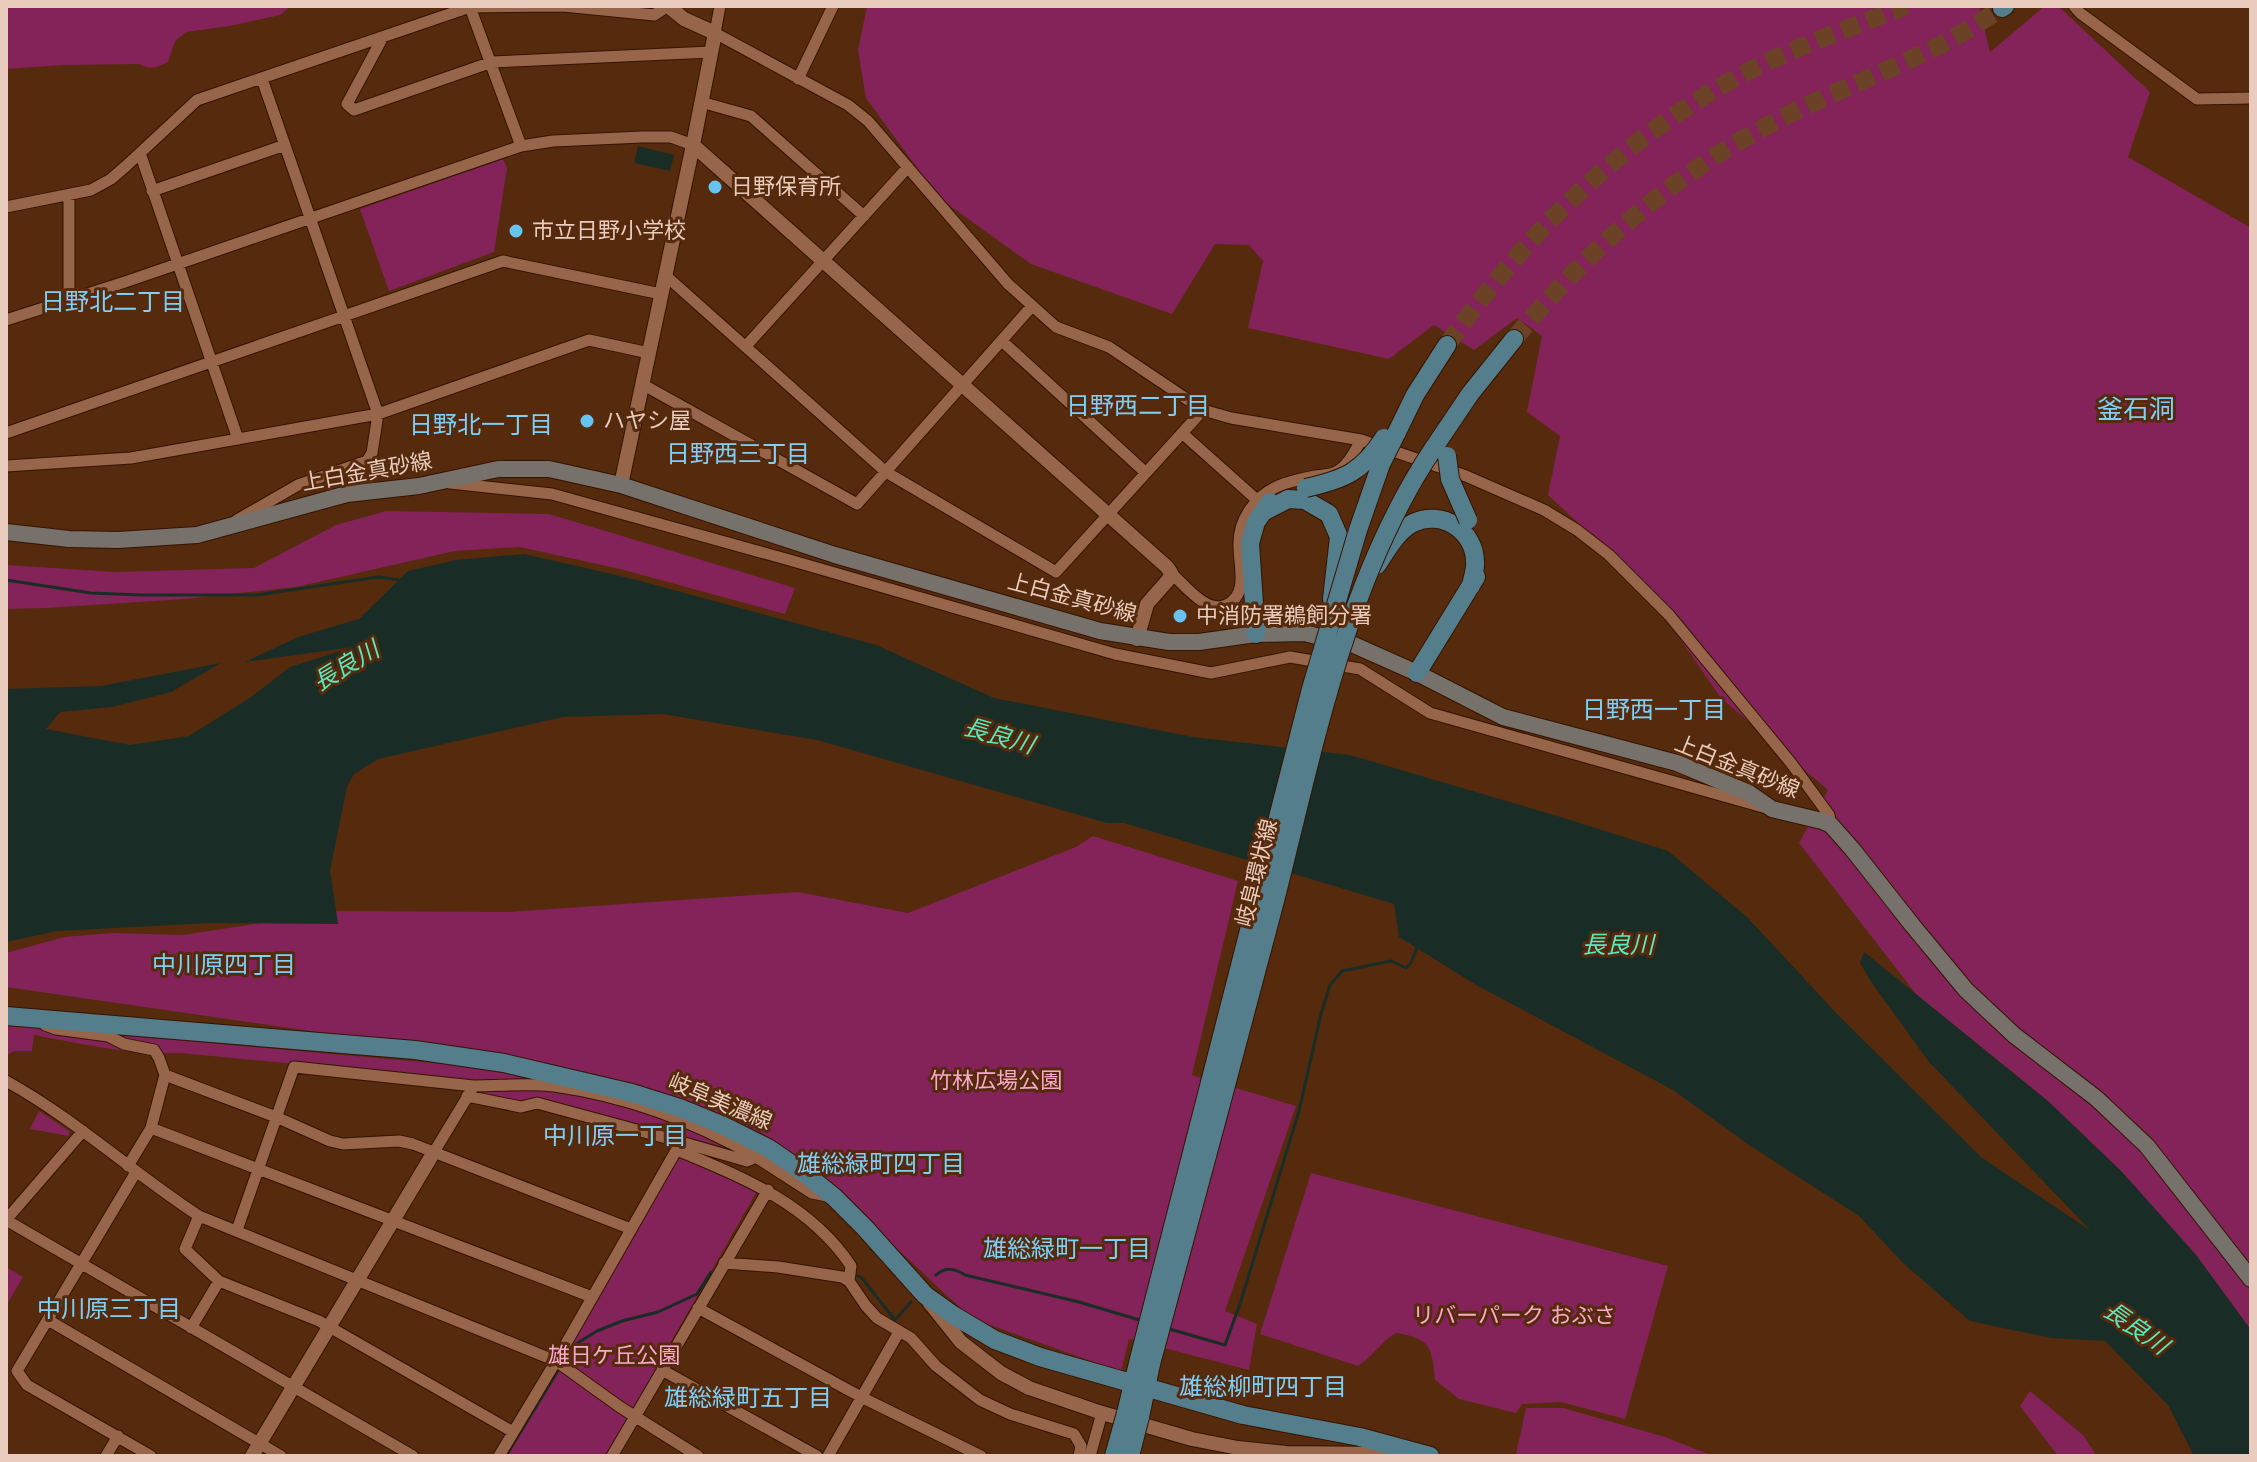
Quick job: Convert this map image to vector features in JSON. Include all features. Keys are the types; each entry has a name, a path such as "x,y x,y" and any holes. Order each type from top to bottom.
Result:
{"main road":[{"name":"岐阜環状線","path":"1130,1456 1133,1415 1145,1362 1328,629 1369,495 1392,432 1447,345"},
{"name":"岐阜環状線","path":"1145,1362 1234,1058 1328,691 1368,576 1418,471 1440,452 1470,394 1508,345"},
{"path":"1256,634 1250,543 1260,506 1285,493 1305,494 1347,477 1361,468 1392,432"},
{"path":"1417,673 1483,564 1482,550 1464,524 1440,452"},
{"name":"上白金真砂線","path":"6,532 69,539 118,540 197,535 347,494 419,486 498,469 549,469 621,485 835,555 1100,631 1169,642 1304,633 1354,645 1503,717 1677,763 1749,793 1772,809 1831,825"},
{"path":"1305,494 1329,514 1339,537 1328,629"},
{"path":"1368,576 1401,531 1414,522 1429,518 1464,524"},
{"path":"1831,825 1966,990 2014,1035 2096,1098 2147,1146 2251,1279"},
{"name":"岐阜美濃線","path":"6,1016 415,1050 504,1063 632,1093 680,1108 768,1148 834,1197 925,1295 995,1340 1040,1357 1243,1415 1360,1437 1430,1456"},
{"name":"岐阜環状線","path":"1114,1456 1133,1415"}],"street":[{"path":"6,207 91,190 111,179 197,100 470,7 563,6 654,15 668,6 684,19 848,105 868,121 1008,284 1056,327 1109,347 1203,410 1231,418 1361,440 1466,476 1544,510 1577,530 1609,555 1669,615 1761,726 1829,815 1831,825"},
{"path":"621,485 720,6"},
{"path":"798,79 833,6"},
{"path":"2074,6 2197,99 2251,98"},
{"path":"470,7 521,146"},
{"path":"383,37 347,104 354,110 492,62 711,52"},
{"path":"228,527 241,516 298,485 367,461 372,453 378,414 262,79"},
{"path":"701,102 751,116 864,216"},
{"path":"6,320 521,146 553,141 671,137 693,145 1208,606 1219,608 1230,604 1239,594 1241,525 1281,484 1335,473 1345,465 1361,440"},
{"path":"152,191 285,145"},
{"path":"140,153 238,439"},
{"path":"746,346 908,167"},
{"path":"69,195 69,300"},
{"path":"6,433 503,261 661,294"},
{"path":"665,275 886,472 1056,572 1203,410"},
{"path":"642,384 857,504 1032,306"},
{"path":"6,466 131,458 378,414 589,340 649,353"},
{"path":"1002,341 1146,473"},
{"path":"1182,433 1260,506"},
{"path":"435,482 552,494 1115,654 1211,673 1290,657 1360,669 1430,713 1772,809"},
{"path":"1137,639 1147,604 1171,573"},
{"path":"27,1018 56,1029 108,1036 124,1044 154,1050 165,1075 151,1128 132,1169 17,1371 27,1385 151,1456"},
{"path":"237,1230 294,1067 471,1091 521,1107 537,1103 679,1146 747,1161 756,1157"},
{"path":"165,1075 330,1141 343,1144 399,1141 434,1152 631,1229"},
{"path":"6,1081 83,1131 199,1216 556,1361 698,1456"},
{"path":"471,1091 552,1086 626,1101 687,1122 730,1142 812,1193 834,1197"},
{"path":"256,1450 471,1091"},
{"path":"151,1128 592,1297"},
{"path":"83,1131 6,1220 413,1456"},
{"path":"679,1146 768,1190 806,1218 851,1266 849,1281"},
{"path":"499,1456 679,1146"},
{"path":"612,1456 768,1190"},
{"path":"199,1216 185,1249 219,1281 329,1327 513,1432"},
{"path":"724,1263 842,1277 849,1281 877,1318 911,1338 936,1366 980,1400 1010,1414 1074,1434 1081,1446 1079,1456"},
{"path":"191,1328 219,1281"},
{"path":"925,1295 961,1342 1001,1373 1029,1388 1102,1413 1192,1439 1238,1448 1286,1453 1383,1454 1410,1450"},
{"path":"698,1308 863,1398 981,1456"},
{"path":"48,1320 256,1450 281,1456"},
{"path":"828,1456 899,1332"},
{"path":"662,1370 817,1456"},
{"path":"1090,1456 1102,1413"},
{"path":"106,1456 118,1436"}],"green space":[{"path":"6,6 291,6 280,15 186,32 175,41 168,62 157,67 139,64 63,65 6,69"},
{"path":"867,6 1979,6 1990,52 2045,6 2058,6 2150,92 2128,157 2251,228 2251,1330 2196,1255 2122,1172 2049,1102 1916,994 1799,843 1828,790 1721,698 1637,577 1548,495 1560,436 1527,412 1542,336 1517,318 1474,350 1434,325 1389,359 1248,328 1263,261 1249,245 1215,244 1172,314 1031,264 939,198 866,98 858,50"},
{"path":"503,159 507,168 494,252 389,291 360,209"},
{"path":"386,511 549,514 795,588 785,614 620,569 520,547 455,551 296,587 184,599 6,609 6,565 116,572 254,568 336,525"},
{"name":"竹林広場公園","path":"1093,836 1238,881 1192,1075 1296,1106 1225,1311 1257,1324 1249,1370 1129,1339 1121,1372 971,1318 828,1184 760,1132 639,1089 514,1056 352,1037 6,987 6,953 64,937 113,933 183,935 338,911 507,912 798,892 908,913 1076,847"},
{"path":"6,1025 501,1069 629,1098 728,1148 554,1102 523,1101 466,1092 458,1079 180,1053 125,1051 34,1035 32,1051 14,1051 6,1056"},
{"path":"39,1111 69,1131 69,1136 30,1129"},
{"name":"雄日ケ丘公園","path":"679,1156 757,1191 606,1456 506,1456"},
{"name":"リバーパーク おぶさ","path":"1311,1173 1668,1266 1625,1419 1561,1402 1522,1404 1516,1413 1459,1399 1435,1380 1428,1346 1408,1335 1396,1333 1358,1366 1260,1334"},
{"path":"6,1267 23,1277 6,1306"},
{"path":"2030,1391 2083,1435 2097,1456 2058,1456 2020,1406"},
{"path":"1526,1408 1563,1408 1665,1437 1713,1456 1522,1456 1516,1454"}],"water":[{"path":"638,146 674,155 670,171 634,163"},
{"name":"長良川","path":"524,554 629,578 876,645 994,698 1193,737 1350,755 1668,851 1748,918 1837,1014 1981,1157 2091,1231 1929,1062 1860,963 1864,952 2049,1102 2122,1172 2196,1255 2251,1330 2251,1456 2194,1456 2168,1405 2105,1341 2051,1338 1970,1321 1903,1263 1859,1216 1749,1145 1673,1090 1478,986 1399,937 1394,904 1124,823 1107,823 817,740 663,714 563,717 378,759 354,774 347,787 330,870 338,924 210,923 57,931 6,942 6,689 101,686 221,663 171,692 112,707 60,712 46,729 130,745 189,736 251,697 290,667 353,647 245,662 298,637 359,619 408,571 456,560"}],"waterway":[{"path":"6,580 91,593 141,595 257,595 378,577 400,580"},
{"path":"1166,1328 1225,1345 1299,1111 1330,985 1342,971 1391,961 1406,968 1418,945"},
{"path":"936,1275 954,1270 1143,1321"},
{"path":"568,1359 576,1344 597,1331 658,1312 697,1294 711,1272"},
{"path":"858,1276 895,1320 911,1302"},
{"path":"506,1456 559,1369"}],"tunnel":[{"path":"1447,345 1539,232 1609,165 1647,135 1728,82 1771,60 1906,6"},
{"path":"1514,339 1601,246 1633,217 1701,166 1774,122 1928,51 2002,8"}],"place":[{"name":"日野保育所","path":"715,187"},
{"name":"市立日野小学校","path":"516,231"},
{"name":"ハヤシ屋","path":"587,421"},
{"name":"中消防署鵜飼分署","path":"1180,616"}],"district":[{"name":"日野北二丁目","path":"113,302"},
{"name":"日野西二丁目","path":"1138,406"},
{"name":"釜石洞","path":"2136,409"},
{"name":"日野北一丁目","path":"481,425"},
{"name":"日野西三丁目","path":"738,454"},
{"name":"日野西一丁目","path":"1654,710"},
{"name":"中川原四丁目","path":"224,965"},
{"name":"中川原一丁目","path":"615,1136"},
{"name":"雄総緑町四丁目","path":"881,1164"},
{"name":"雄総緑町一丁目","path":"1067,1249"},
{"name":"中川原三丁目","path":"109,1309"},
{"name":"雄総柳町四丁目","path":"1263,1387"},
{"name":"雄総緑町五丁目","path":"748,1398"}]}
